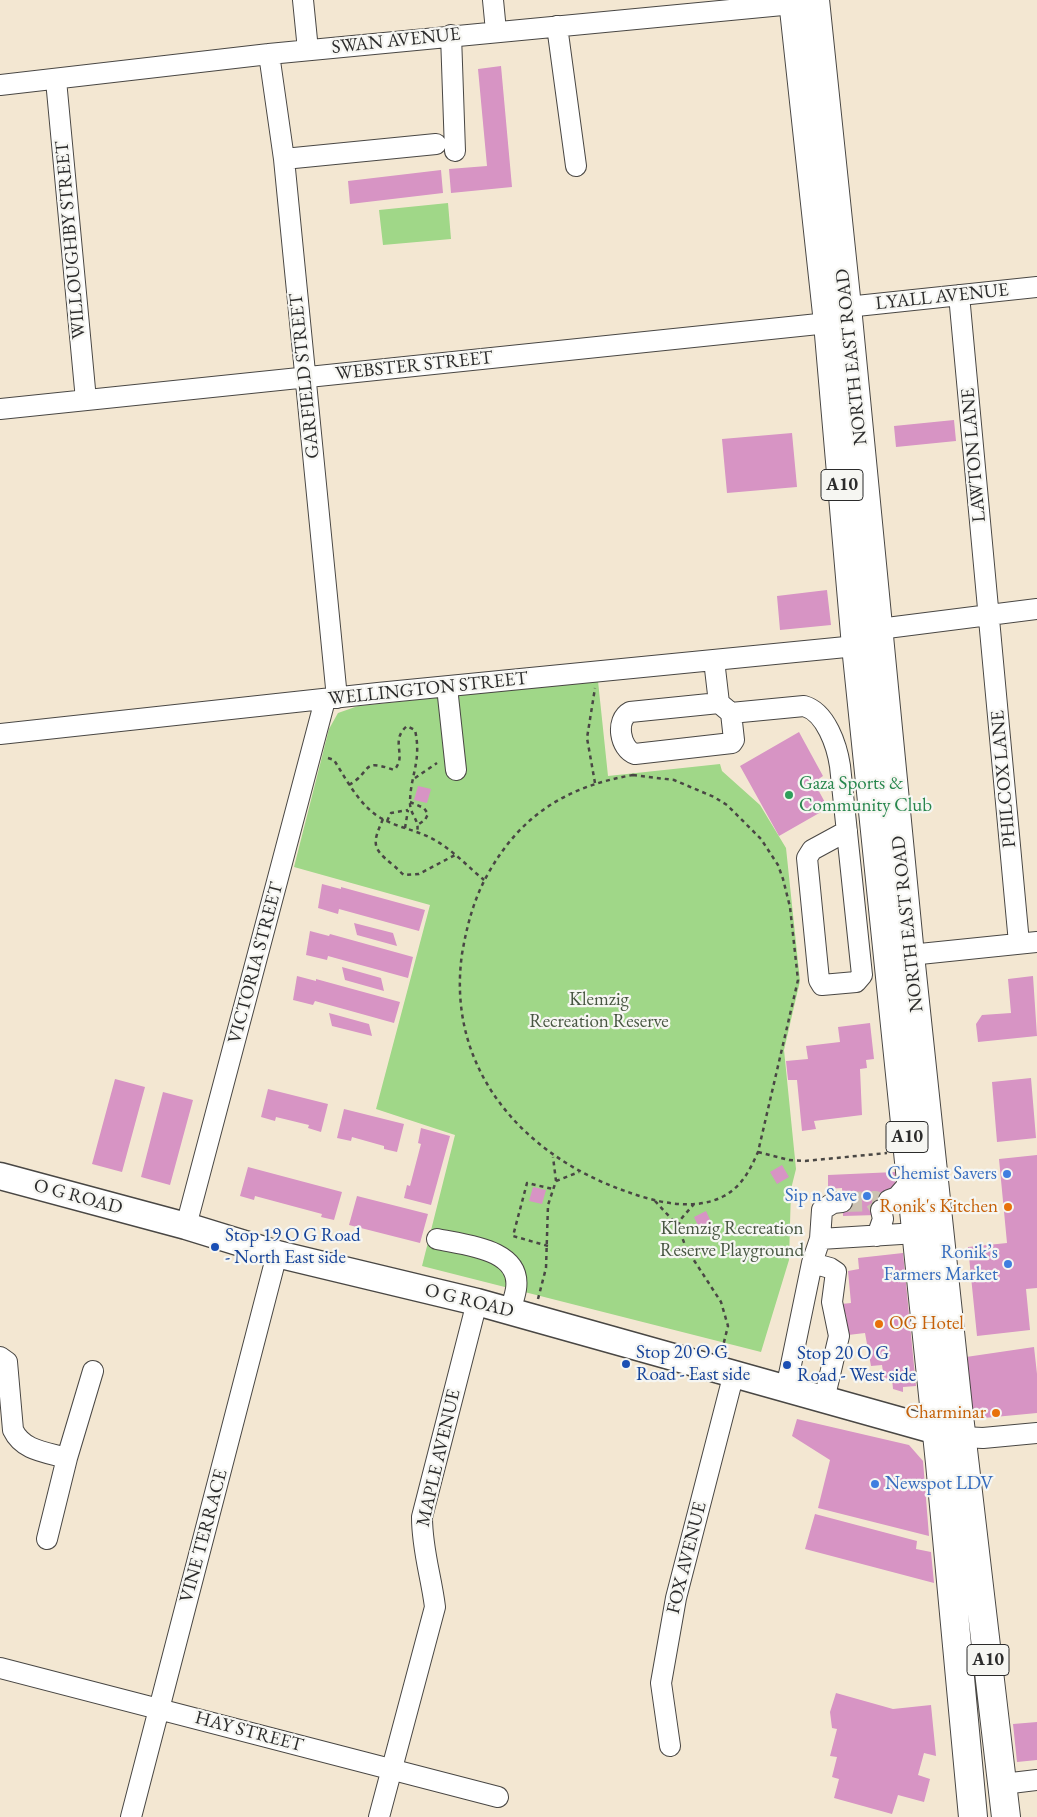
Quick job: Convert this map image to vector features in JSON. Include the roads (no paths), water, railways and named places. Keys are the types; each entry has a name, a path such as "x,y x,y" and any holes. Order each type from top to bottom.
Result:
{"highway":[{"name":"NORTH EAST ROAD","path":"804,1 838,315 879,629 911,1181 917,1233 950,1434 1003,1784 1006,1817"},
{"name":"NORTH EAST ROAD","path":"838,315 856,646 899,956 950,1434 973,1817"},
{"path":"856,646 879,629"},
{"path":"970,1788 1003,1784"}],"main road":[{"name":"O G ROAD","path":"0,1176 186,1226 277,1254 477,1302 950,1434"}],"street":[{"path":"303,0 308,50"},
{"path":"493,0 496,31"},
{"name":"SWAN AVENUE","path":"0,85 269,54 804,1"},
{"path":"556,26 576,166"},
{"path":"452,35 455,151"},
{"name":"GARFIELD STREET","path":"269,54 284,159 305,377 331,699"},
{"name":"WILLOUGHBY STREET","path":"56,80 86,400"},
{"path":"284,159 436,144"},
{"name":"LYALL AVENUE","path":"838,315 959,295 1037,286"},
{"name":"LAWTON LANE","path":"959,295 989,615"},
{"name":"WEBSTER STREET","path":"0,408 305,377 838,315"},
{"path":"879,629 1037,610"},
{"name":"PHILCOX LANE","path":"989,615 1028,943"},
{"name":"WELLINGTON STREET","path":"0,734 856,646"},
{"path":"714,660 725,708 734,740 729,744 635,754 628,752 624,746 621,722 624,716 630,712 725,708 804,706 816,712 837,748 847,831 862,975 856,982 822,984 819,980 807,858 812,850 847,831"},
{"path":"447,687 456,764"},
{"name":"VICTORIA STREET","path":"186,1226 311,754 331,699"},
{"path":"899,956 1028,943"},
{"path":"877,1236 883,1219 885,1205 897,1197 911,1181"},
{"path":"786,1389 812,1263 820,1240 822,1210 833,1203 842,1202"},
{"path":"820,1240 917,1233"},
{"path":"437,1238 501,1256 511,1264 515,1275 521,1314"},
{"name":"VINE TERRACE","path":"131,1817 277,1254"},
{"path":"812,1263 830,1268 836,1272 832,1302 838,1336 824,1400"},
{"name":"MAPLE AVENUE","path":"379,1817 435,1607 422,1541 422,1517 477,1302"},
{"path":"0,1357 7,1362 13,1430 16,1436 27,1447 67,1458"},
{"name":"FOX AVENUE","path":"670,1746 661,1683 676,1598 725,1371"},
{"path":"47,1539 67,1458 93,1372"},
{"path":"950,1434 983,1438 1037,1433"},
{"name":"HAY STREET","path":"0,1668 498,1797"},
{"path":"1003,1784 1037,1780"}],"tunnel":[{"path":"842,1202 875,1201 881,1210"}],"place":[{"name":"Gaza Sports & Community Club","path":"789,795"},
{"name":"Chemist Savers","path":"1007,1174"},
{"name":"Sip n Save","path":"867,1196"},
{"name":"Ronik's Kitchen","path":"1008,1207"},
{"name":"Stop 19 O G Road - North East side","path":"215,1247"},
{"name":"Ronik’s Farmers Market","path":"1008,1264"},
{"name":"OG Hotel","path":"879,1324"},
{"name":"Stop 20 O G Road - East side","path":"626,1364"},
{"name":"Stop 20 O G Road - West side","path":"787,1365"},
{"name":"Charminar","path":"996,1413"},
{"name":"Newspot LDV","path":"875,1484"}],"park label":[{"name":"Klemzig Recreation Reserve","path":"599,1011"},
{"name":"Klemzig Recreation Reserve Playground","path":"732,1240"}]}
